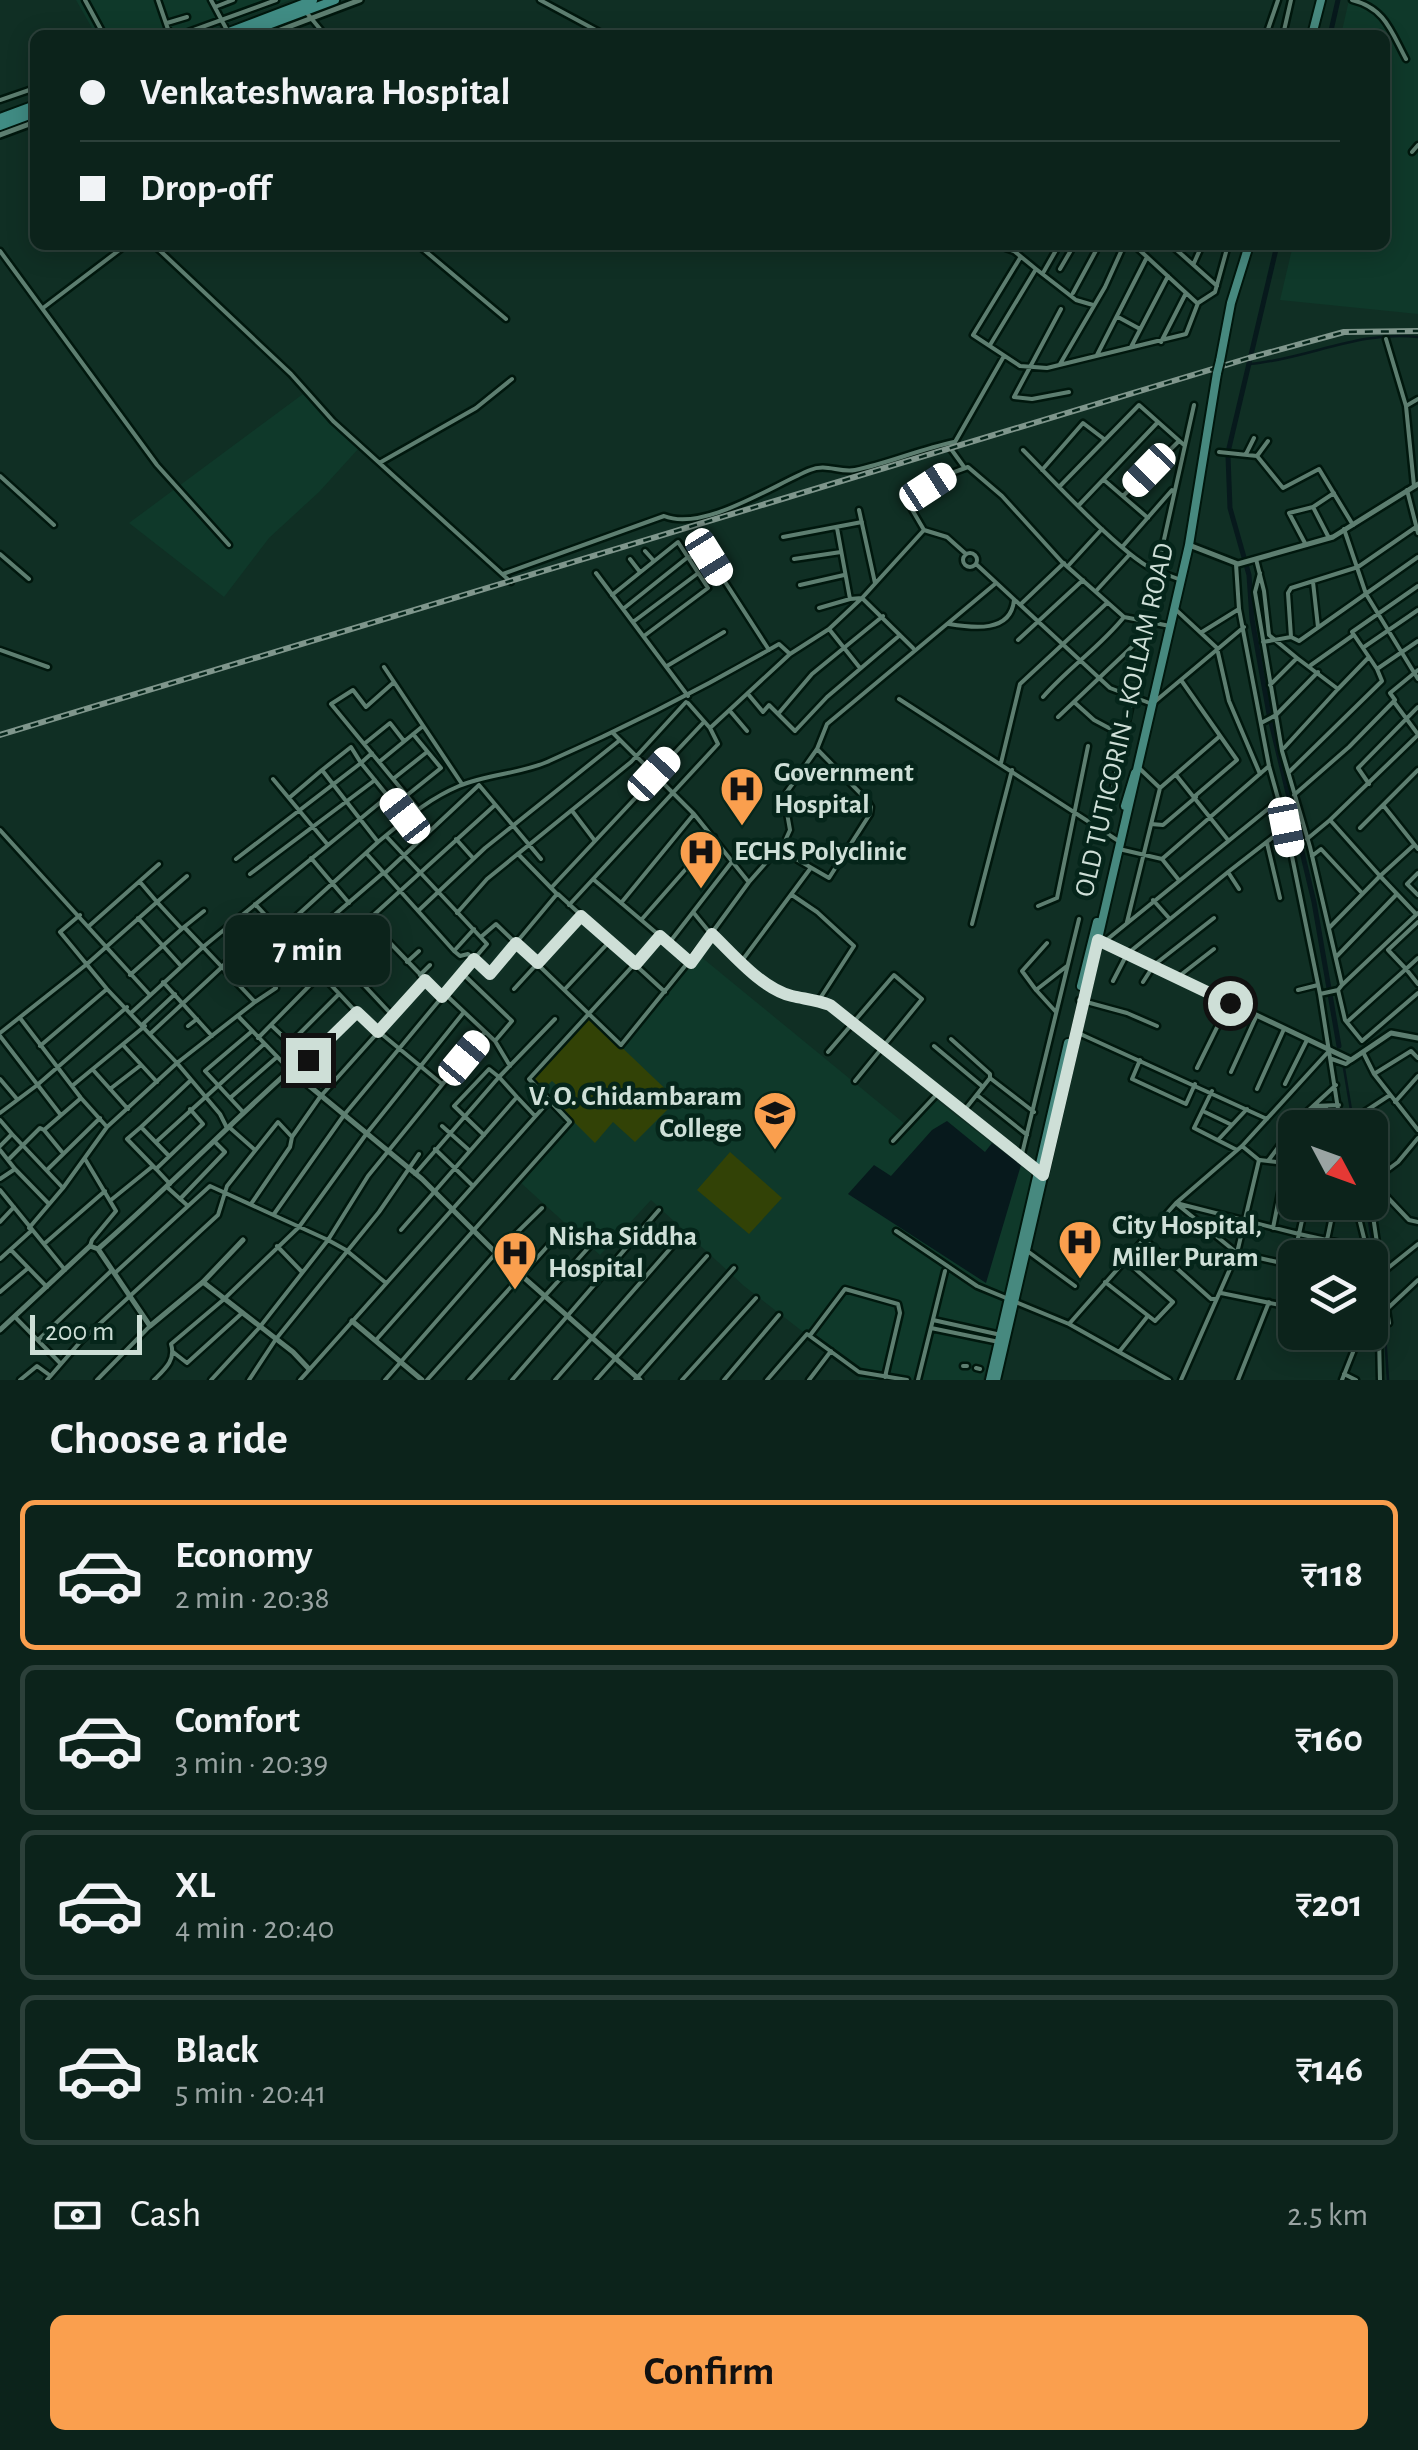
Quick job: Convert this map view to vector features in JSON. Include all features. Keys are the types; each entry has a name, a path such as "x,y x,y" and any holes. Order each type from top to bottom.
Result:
{"highway":[{"path":"234,30 313,0"},
{"path":"258,30 308,15 335,0"},
{"path":"0,118 30,107"},
{"path":"0,126 30,115"}],"main road":[{"path":"1313,30 1322,0"},
{"name":"OLD TUTICORIN - KOLLAM ROAD","path":"993,1380 1081,1000 1100,941 1118,844 1190,545 1217,374 1231,304 1247,250"},
{"path":"993,1380 1118,844"}],"street":[{"path":"85,0 101,30"},
{"path":"158,0 168,30"},
{"path":"212,0 223,30"},
{"path":"215,7 233,0"},
{"path":"194,30 276,0"},
{"path":"277,30 308,15 360,0"},
{"path":"540,0 596,30"},
{"path":"1268,30 1278,0"},
{"path":"1285,30 1291,0"},
{"path":"1352,0 1368,4 1378,12 1389,30"},
{"path":"308,15 322,30"},
{"path":"166,23 187,17"},
{"path":"1390,32 1406,59"},
{"path":"0,100 30,90"},
{"path":"0,135 30,124"},
{"path":"1412,152 1418,145"},
{"path":"42,308 119,250"},
{"path":"159,250 291,374 332,421 511,582"},
{"path":"424,250 506,319"},
{"path":"1011,250 1072,295 1093,305"},
{"path":"1043,273 1056,250"},
{"path":"1060,268 1071,250"},
{"path":"1072,295 1095,252 1092,250"},
{"path":"1060,365 1122,250"},
{"path":"1139,250 1198,303"},
{"path":"1177,250 1217,286"},
{"path":"1194,264 1200,250"},
{"path":"1020,258 973,336 1020,366 1031,367 1060,365 1186,334 1198,303 1215,292 1227,250"},
{"path":"0,251 157,465 229,546"},
{"path":"1096,356 1147,257"},
{"path":"990,346 1036,269"},
{"path":"1131,347 1168,276"},
{"path":"1161,342 1186,292"},
{"path":"1061,308 1014,397 1016,400 1070,392"},
{"path":"1116,316 1140,329"},
{"path":"1190,545 1238,564 1306,546 1329,538 1416,485 1406,406 1386,339"},
{"path":"965,468 951,449 1004,356"},
{"path":"379,462 448,426 512,380"},
{"path":"1406,406 1418,399"},
{"path":"1060,486 1139,405 1181,443"},
{"path":"1157,571 1181,443 1194,405"},
{"path":"1080,505 1158,422"},
{"path":"1042,470 1084,423 1104,440"},
{"path":"1410,432 1418,428"},
{"path":"1246,454 1254,438"},
{"path":"1257,456 1268,441"},
{"path":"503,574 664,516 676,520 694,518 746,501 811,469 859,469 954,442"},
{"path":"1124,496 1181,443"},
{"path":"1023,450 1146,568 1181,580"},
{"path":"1219,452 1257,456 1282,488 1318,470 1352,524"},
{"path":"1412,458 1418,455"},
{"path":"1170,626 1124,617 968,467 907,500 924,530 947,537 966,554 976,555 976,564 994,584 1022,603 1098,678 1132,698 1152,704 1244,627"},
{"path":"0,476 54,526"},
{"path":"1104,480 1148,518"},
{"path":"1123,546 1175,487"},
{"path":"1407,490 1417,530 1358,567 1289,590 1293,641 1318,629 1418,557"},
{"path":"1306,546 1289,513 1313,507 1334,493"},
{"path":"1313,507 1329,538"},
{"path":"860,510 875,584"},
{"path":"783,537 862,522"},
{"path":"837,528 850,599"},
{"path":"1022,603 1102,528"},
{"path":"1307,839 1369,785 1418,734 1390,693 1417,674 1366,594 1344,529"},
{"path":"710,728 790,654 829,629 924,530"},
{"path":"612,594 678,542 708,588 644,636"},
{"path":"645,551 654,561"},
{"path":"794,559 841,552"},
{"path":"0,554 28,580"},
{"path":"966,554 965,564 976,564"},
{"path":"1096,591 1130,554"},
{"path":"622,608 688,557 709,557 768,650"},
{"path":"630,559 640,572"},
{"path":"1255,559 1272,640 1338,689"},
{"path":"1238,564 1239,609 1294,795 1294,824 1339,1110"},
{"path":"569,905 718,744 667,666 596,573"},
{"path":"633,622 698,573"},
{"path":"1260,573 1255,592 1270,685 1269,766 1279,800 1307,839 1336,957 1335,989 1347,1022 1362,1041 1418,993"},
{"path":"800,585 844,575"},
{"path":"1018,640 1083,580"},
{"path":"1313,582 1318,629"},
{"path":"482,936 496,924 621,1045 691,963 749,882 779,849 790,830 784,796 816,749 827,724 994,584"},
{"path":"1310,666 1418,586"},
{"path":"819,608 862,598 914,650"},
{"path":"948,624 989,627 1002,622 1014,600"},
{"path":"1001,764 1020,684 1107,603"},
{"path":"1174,608 1217,648 1229,701 1260,774"},
{"path":"1202,632 1239,609"},
{"path":"1363,648 1418,610"},
{"path":"778,714 812,674 884,616"},
{"path":"1043,697 1124,617"},
{"path":"829,629 860,668"},
{"path":"667,666 724,632"},
{"path":"748,694 762,712 769,704 795,731 900,635"},
{"path":"1289,772 1382,681 1352,636"},
{"path":"1263,642 1291,637"},
{"path":"262,942 417,808 462,784 478,784 539,765 686,699 786,638"},
{"path":"1377,669 1418,641"},
{"path":"1058,716 1136,643"},
{"path":"779,644 790,654"},
{"path":"0,650 48,666"},
{"path":"1282,751 1369,657"},
{"path":"1270,685 1298,658"},
{"path":"384,667 462,784"},
{"path":"1270,719 1318,672"},
{"path":"1149,824 1163,824 1237,760 1181,680"},
{"path":"394,682 366,707 353,690 331,704 417,808"},
{"path":"1110,801 1132,698"},
{"path":"457,913 476,889 637,756 686,699"},
{"path":"900,699 1118,844 1162,859 1178,879"},
{"path":"1073,701 1094,720 1124,736"},
{"path":"1294,795 1350,748 1394,702"},
{"path":"1369,785 1358,768 1418,706"},
{"path":"730,711 746,731"},
{"path":"551,888 704,722"},
{"path":"364,744 390,723 404,741"},
{"path":"379,762 423,726"},
{"path":"612,733 694,814 749,882"},
{"path":"406,796 441,768 413,734"},
{"path":"1126,922 1160,788 1220,736"},
{"path":"418,911 512,826 620,740"},
{"path":"1038,906 1057,898 1088,746"},
{"path":"288,798 350,747 405,816"},
{"path":"779,849 829,878 871,807 816,749"},
{"path":"393,780 427,752"},
{"path":"236,859 372,753"},
{"path":"1162,859 1269,766"},
{"path":"322,770 378,842"},
{"path":"972,924 1012,770"},
{"path":"1136,770 1160,788"},
{"path":"1360,828 1418,770"},
{"path":"1176,775 1228,840"},
{"path":"273,780 328,845"},
{"path":"250,874 375,780"},
{"path":"478,784 541,859"},
{"path":"296,948 350,904 478,784"},
{"path":"63,1188 0,1116 388,796"},
{"path":"1279,800 1100,941 1348,1061 1391,1034 1414,1037 1418,1030"},
{"path":"314,970 495,805"},
{"path":"1329,929 1380,876 1416,847 1383,805"},
{"path":"572,811 594,840"},
{"path":"622,903 694,814"},
{"path":"1330,820 1417,914 1386,948"},
{"path":"1113,981 1128,954 1169,918 1294,824"},
{"path":"0,830 149,994"},
{"path":"273,1216 344,1115 488,944 386,836"},
{"path":"642,920 714,837"},
{"path":"456,839 474,859"},
{"path":"1267,843 1280,898"},
{"path":"1312,856 1321,850 1362,894"},
{"path":"366,853 454,951 460,956 466,953 490,974 557,894"},
{"path":"518,854 665,992"},
{"path":"311,858 350,904"},
{"path":"670,942 731,863"},
{"path":"89,926 158,864"},
{"path":"742,962 810,869"},
{"path":"1228,872 1239,889"},
{"path":"1417,891 1407,884 1418,872"},
{"path":"60,1114 0,1034 187,876"},
{"path":"593,879 691,963"},
{"path":"140,882 255,1002"},
{"path":"1336,957 1396,895"},
{"path":"792,896 854,946 818,1001"},
{"path":"1153,900 1169,918"},
{"path":"254,903 357,1012 442,1084"},
{"path":"130,975 204,911"},
{"path":"693,912 742,962 790,996 830,1005 1041,1174"},
{"path":"80,916 60,932 177,1063 228,1127 257,1152"},
{"path":"514,989 581,916"},
{"path":"138,918 181,966"},
{"path":"1021,1158 1080,918"},
{"path":"1143,982 1154,965 1214,918"},
{"path":"369,921 422,978 494,1041 510,1066"},
{"path":"1320,994 1335,989 1418,922"},
{"path":"454,951 474,929"},
{"path":"0,1259 30,1230 107,1127 177,1063 276,988 223,931"},
{"path":"375,1341 570,1122 529,1079 660,936"},
{"path":"367,957 386,939"},
{"path":"566,989 610,941"},
{"path":"1047,943 1022,971 1058,1014"},
{"path":"151,1033 222,968 239,947"},
{"path":"1386,948 1418,984"},
{"path":"1178,978 1214,950"},
{"path":"407,962 418,951"},
{"path":"334,952 392,1015"},
{"path":"1347,1022 1418,958"},
{"path":"251,1204 320,1097 430,965"},
{"path":"1036,990 1068,966"},
{"path":"462,973 512,1021 494,1041"},
{"path":"258,1038 320,975"},
{"path":"828,1052 894,975 922,998 854,1081"},
{"path":"163,982 212,1036"},
{"path":"1298,990 1318,985"},
{"path":"40,1046 107,988"},
{"path":"72,1086 123,1045 175,994"},
{"path":"290,1043 339,994"},
{"path":"1081,1000 1158,1026"},
{"path":"1197,1068 1230,1003"},
{"path":"0,1329 65,1270 170,1187 243,1112 308,1060 357,1012"},
{"path":"154,1380 170,1364 171,1344 224,1300 299,1227 367,1133 464,1012"},
{"path":"238,1016 292,1072 435,1191 474,1232 637,1379 734,1271"},
{"path":"1230,1072 1256,1016"},
{"path":"20,1018 80,1098 107,1127"},
{"path":"188,1026 197,1019"},
{"path":"415,1174 463,1115 555,1019"},
{"path":"270,1025 308,1060"},
{"path":"1257,1089 1284,1029"},
{"path":"243,1112 205,1070 251,1032"},
{"path":"211,1380 260,1328 344,1220 368,1176 485,1032"},
{"path":"1076,1032 1267,1119"},
{"path":"951,1039 990,1078 1034,1112"},
{"path":"1285,1084 1306,1040"},
{"path":"156,1142 264,1044"},
{"path":"123,1045 157,1082"},
{"path":"934,1046 982,1087"},
{"path":"1374,1074 1411,1051 1418,1058"},
{"path":"1363,1052 1374,1074 1418,1130"},
{"path":"1069,1324 1176,1203 1240,1148 1333,1056"},
{"path":"230,1098 276,1057"},
{"path":"1140,1060 1132,1079 1186,1104 1194,1084"},
{"path":"110,1089 141,1065"},
{"path":"484,1135 454,1106 489,1069 535,1116"},
{"path":"92,1070 128,1109"},
{"path":"1395,1102 1418,1076"},
{"path":"963,1112 990,1078"},
{"path":"0,1079 17,1099"},
{"path":"188,1206 127,1139 191,1080"},
{"path":"1309,1110 1336,1085"},
{"path":"1212,1091 1194,1128 1260,1160 1278,1162"},
{"path":"893,1141 938,1093"},
{"path":"977,1095 1027,1134"},
{"path":"1367,1110 1390,1095"},
{"path":"401,1230 517,1097"},
{"path":"44,1130 80,1098"},
{"path":"300,1380 550,1100"},
{"path":"1313,1106 1339,1105"},
{"path":"1313,1106 1314,1110"},
{"path":"1326,1106 1326,1110"},
{"path":"1218,1140 1247,1108"},
{"path":"111,1200 169,1156 202,1124 190,1110"},
{"path":"1202,1110 1232,1125"},
{"path":"1410,1120 1418,1112"},
{"path":"46,1170 100,1118"},
{"path":"20,1380 37,1366 48,1377 218,1215 225,1190 278,1122 292,1136"},
{"path":"442,1126 470,1151"},
{"path":"141,1127 169,1156"},
{"path":"8,1160 40,1128 62,1152"},
{"path":"12,1134 0,1148 49,1204"},
{"path":"1388,1170 1418,1138"},
{"path":"180,1199 225,1152 214,1140"},
{"path":"1268,1160 1278,1146"},
{"path":"435,1149 472,1184"},
{"path":"249,1380 419,1154"},
{"path":"85,1160 116,1211 92,1240 94,1248 150,1326"},
{"path":"1181,1380 1237,1253 1260,1160"},
{"path":"0,1180 16,1169"},
{"path":"38,1340 212,1186 346,1250 386,1283"},
{"path":"0,1190 65,1270"},
{"path":"44,1244 105,1191"},
{"path":"1388,1200 1409,1220 1418,1222"},
{"path":"1176,1203 1327,1240 1331,1220"},
{"path":"1176,1203 1237,1253 1278,1263"},
{"path":"1273,1228 1278,1203"},
{"path":"0,1222 14,1208"},
{"path":"385,1380 496,1252 542,1208"},
{"path":"512,1380 660,1210"},
{"path":"1295,1240 1300,1220"},
{"path":"352,1321 424,1380 564,1228"},
{"path":"896,1231 977,1286 1069,1324 1169,1380"},
{"path":"555,1380 683,1234"},
{"path":"1143,1238 1210,1299 1218,1296 1278,1304"},
{"path":"97,1380 243,1240"},
{"path":"1388,1269 1418,1244"},
{"path":"278,1246 302,1273"},
{"path":"469,1380 588,1247"},
{"path":"11,1250 47,1286"},
{"path":"1026,1250 1075,1286"},
{"path":"596,1380 706,1256"},
{"path":"1104,1282 1146,1317 1159,1320 1174,1302 1125,1260"},
{"path":"0,1292 28,1268"},
{"path":"918,1380 945,1271"},
{"path":"1388,1305 1418,1280"},
{"path":"203,1282 309,1369"},
{"path":"767,1380 811,1334 845,1288 898,1304 900,1312 886,1376"},
{"path":"682,1380 756,1298"},
{"path":"1238,1380 1268,1302"},
{"path":"173,1352 188,1363 242,1314"},
{"path":"14,1316 60,1363"},
{"path":"724,1380 779,1316"},
{"path":"1119,1352 1146,1317"},
{"path":"933,1320 1000,1339"},
{"path":"931,1328 1000,1339"},
{"path":"811,1334 858,1372 907,1380"},
{"path":"1354,1350 1343,1377 1356,1380"},
{"path":"1380,1380 1381,1350"},
{"path":"809,1380 831,1351"},
{"path":"854,1380 858,1372"}],"shaded area":[{"path":"76,0 291,0 209,30 93,30"},
{"path":"1349,0 1418,0 1418,314 1280,300 1292,250 1390,250 1390,30 1342,30"},
{"path":"303,394 359,448 269,538 224,597 129,523"},
{"name":"V. O. Chidambaram College","path":"700,956 905,1124 931,1096 1035,1177 983,1380 858,1380 863,1373 834,1356 744,1286 651,1200 600,1255 521,1183 573,1123 531,1079 586,1021 619,1048"},
{"path":"947,1121 985,1152 992,1143 1021,1165 986,1283 848,1194 874,1165 891,1176 932,1130"}],"green space":[{"path":"590,1017 677,1100 635,1142 613,1122 595,1143 553,1101 562,1090 552,1081 542,1090 533,1079"},
{"path":"730,1152 782,1198 749,1234 697,1190"}],"waterway":[{"path":"1331,30 1338,0"},
{"path":"1229,448 1276,250"},
{"path":"1250,364 1354,341 1418,337"},
{"path":"1228,456 1230,508 1249,575 1252,619 1269,714 1314,902 1339,1046"},
{"path":"1343,1062 1351,1110"},
{"path":"1369,1220 1384,1318 1388,1380"}],"railway":[{"path":"0,735 1249,358 1344,332 1418,331"}],"place":[{"name":"Government Hospital","path":"742,827"},
{"name":"ECHS Polyclinic","path":"701,890"},
{"name":"V. O. Chidambaram College","path":"775,1151"},
{"name":"City Hospital, Miller Puram","path":"1080,1280"},
{"name":"Nisha Siddha Hospital","path":"515,1291"}],"route":[{"path":"308,1060 357,1012 378,1032 425,980 442,997 474,959 490,974 516,943 538,963 581,916 636,964 660,936 691,963 712,934 767,982 790,996 830,1005 1043,1175 1098,940 1230,1003"}]}
